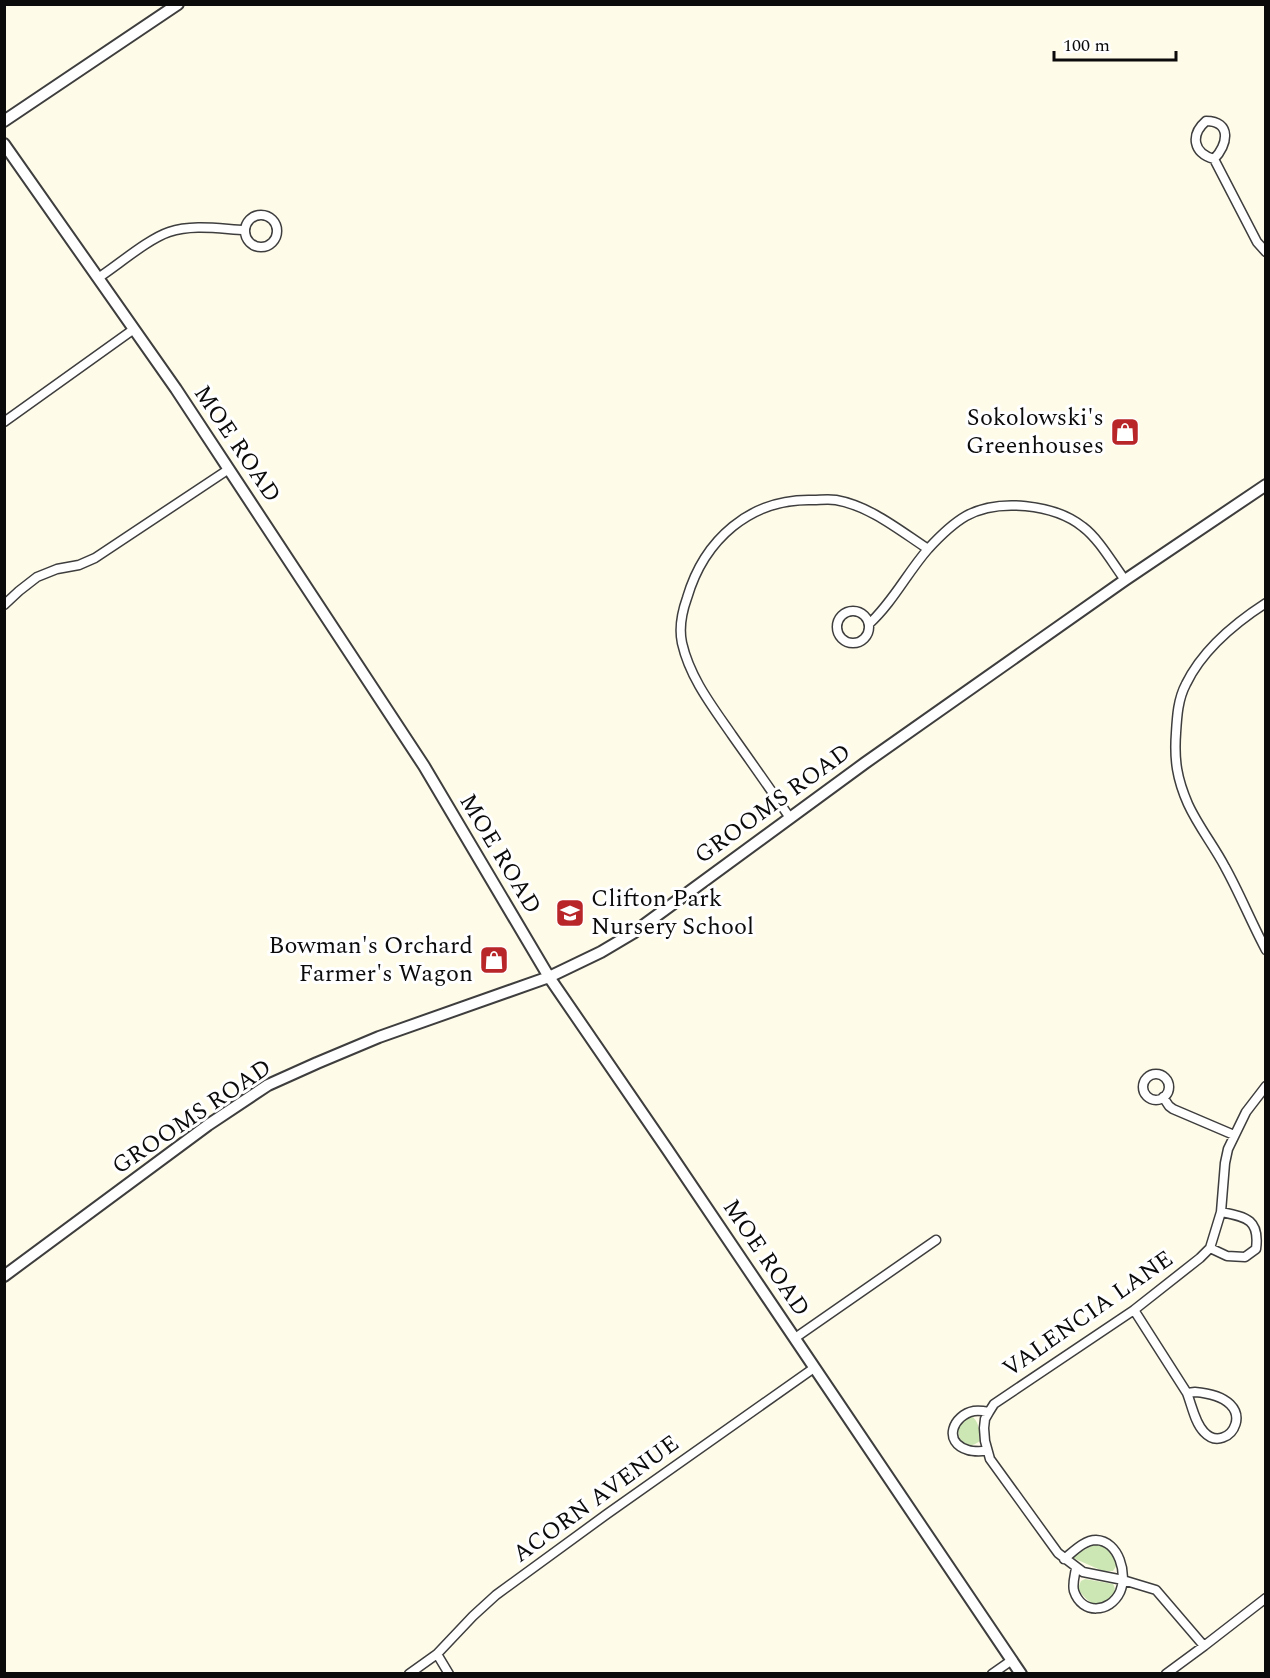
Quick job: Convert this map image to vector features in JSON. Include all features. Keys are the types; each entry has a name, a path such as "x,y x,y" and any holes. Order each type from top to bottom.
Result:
{"street":[{"path":"4,121 178,4"},
{"path":"1214,159 1222,151 1226,141 1219,125 1215,121 1206,121 1198,130 1195,139 1198,150 1206,157 1214,159 1257,242 1266,252"},
{"name":"MOE ROAD","path":"4,144 229,469 424,766 549,977 1022,1674"},
{"path":"98,278 155,239 170,232 194,228 245,230"},
{"path":"4,422 134,329"},
{"path":"4,605 37,578 57,569 79,565 95,558 229,469"},
{"name":"GROOMS ROAD","path":"4,1275 202,1130 268,1086 379,1037 549,977 601,952 633,933 865,763 1125,580 1266,485"},
{"path":"790,818 702,691 688,666 681,641 681,620 690,587 699,566 725,533 741,520 760,509 797,499 835,500 866,509 928,549"},
{"path":"868,624 886,606 928,549 946,530 966,516 992,507 1028,506 1055,512 1084,527 1125,580"},
{"path":"1266,603 1230,630 1202,658 1186,684 1178,709 1174,755 1178,777 1189,805 1224,865 1266,950"},
{"path":"1221,1212 1244,1216 1252,1222 1258,1236 1256,1249 1245,1257 1227,1256 1210,1248 1221,1212 1228,1149 1246,1112 1266,1086"},
{"path":"1163,1097 1169,1106 1234,1135"},
{"path":"795,1338 936,1240"},
{"name":"VALENCIA LANE","path":"989,1412 994,1404 1134,1310 1210,1248"},
{"path":"1134,1310 1187,1393 1198,1424 1209,1437 1219,1439 1233,1430 1237,1422 1236,1414 1228,1403 1221,1398 1204,1393 1187,1393"},
{"name":"ACORN AVENUE","path":"409,1674 437,1654 496,1595 814,1368"},
{"path":"987,1451 974,1451 958,1445 952,1432 960,1417 972,1411 989,1412 984,1428 990,1459 1064,1559 1083,1572 1123,1580 1156,1590 1204,1646"},
{"path":"1064,1559 1090,1541 1103,1542 1113,1548 1118,1556 1123,1580 1120,1591 1104,1608 1094,1609 1087,1606 1074,1590 1076,1568"},
{"path":"1166,1674 1266,1598"},
{"path":"437,1654 449,1674"},
{"path":"992,1674 1012,1660"}],"green space":[{"path":"973,1417 978,1425 980,1441 966,1445 959,1437 958,1427 966,1419"},
{"path":"1094,1545 1103,1546 1112,1553 1117,1565 1113,1571 1103,1571 1073,1558 1076,1554"},
{"path":"1085,1579 1113,1584 1114,1596 1097,1606 1088,1600 1078,1588 1081,1581"}],"place":[{"name":"Sokolowski's Greenhouses","path":"1125,432"},
{"name":"Clifton Park Nursery School","path":"570,913"},
{"name":"Bowman's Orchard Farmer's Wagon","path":"494,960"}]}
